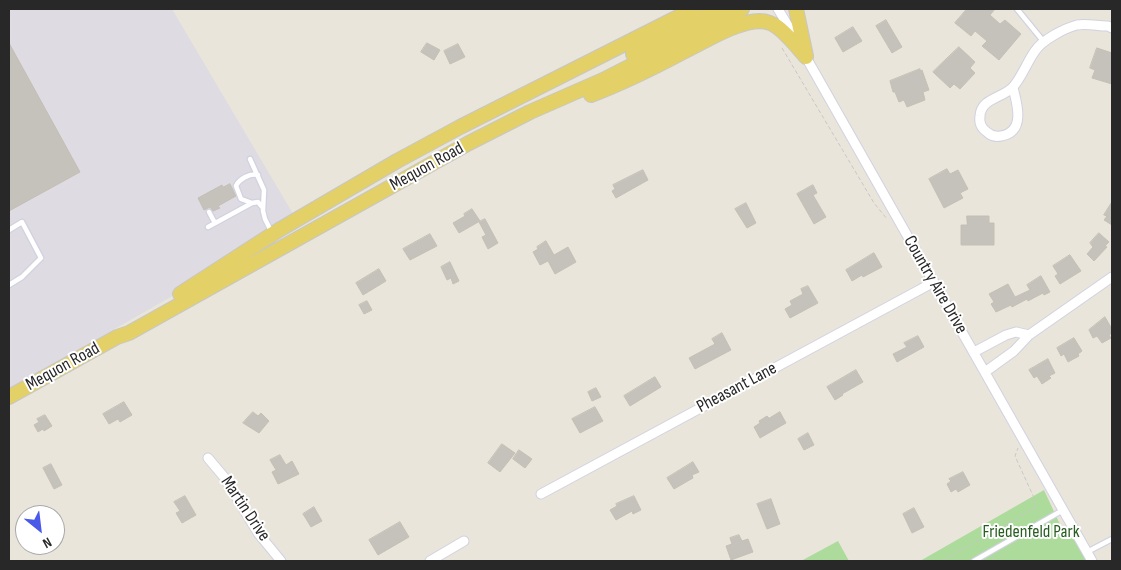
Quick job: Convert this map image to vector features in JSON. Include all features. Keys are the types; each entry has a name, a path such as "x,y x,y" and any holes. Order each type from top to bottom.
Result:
{"main road":[{"name":"Mequon Road","path":"117,337 126,327 273,234 396,161 694,9"},
{"path":"574,93 598,74 720,9"},
{"name":"Mequon Road","path":"9,397 117,337 129,333 469,143 742,9"},
{"path":"796,9 806,57"},
{"path":"538,109 560,106 608,88 735,26 751,22 772,23 806,57"}],"street":[{"name":"Country Aire Drive","path":"778,9 1092,561"},
{"path":"1012,88 1018,108 1018,121 1012,130 1004,136 995,136 986,132 979,122 980,111 988,101 1012,88 1036,49 1044,42 1052,36 1077,25 1108,26 1112,28"},
{"path":"985,372 1014,351 1029,334 1112,277"},
{"name":"Pheasant Lane","path":"541,494 934,282"},
{"path":"974,352 1006,335 1016,332 1029,334"},
{"name":"Martin Drive","path":"208,458 224,477 258,533 280,561"},
{"path":"430,561 464,541"}],"lane":[{"path":"1017,9 1044,42"},
{"path":"250,159 264,190 263,208 265,219 273,234"},
{"path":"252,203 242,199 236,186 238,182 247,176 258,175"},
{"path":"208,227 252,203 258,202 263,208"},
{"path":"209,212 215,222"},
{"path":"9,230 22,222 40,258 22,277 9,285"},
{"path":"974,561 1063,510"},
{"path":"1087,552 1112,539"}],"path":[{"path":"782,47 874,203 890,223"},
{"path":"942,561 1035,508 1035,500 1015,456 1019,447"}],"shaded area":[{"path":"9,9 172,9 299,224 9,389"}],"green space":[{"name":"Friedenfeld Park","path":"1044,490 1063,531 1075,541 1087,561 920,561"},
{"path":"838,541 849,561 801,561"}],"building":[{"path":"967,9 995,9 990,15 1000,24 1005,20 1021,34 999,60 982,46 987,41 975,31 971,36 955,23"},
{"path":"886,20 902,47 892,53 876,26"},
{"path":"853,27 862,41 843,52 835,38"},
{"path":"9,43 80,172 9,211"},
{"path":"427,43 440,50 434,60 421,52"},
{"path":"458,44 465,57 450,64 444,51"},
{"path":"959,47 975,62 970,68 975,73 960,89 954,84 950,88 933,72"},
{"path":"1097,48 1112,53 1112,84 1092,78 1095,70 1090,68"},
{"path":"920,69 929,90 923,92 925,100 907,107 904,100 899,102 895,92 893,92 890,81"},
{"path":"947,169 950,174 958,170 968,189 960,193 963,198 944,208 929,179"},
{"path":"643,170 648,180 616,198 612,191 615,189 613,185"},
{"path":"230,184 236,196 218,206 220,208 213,211 210,207 204,210 198,198 222,185 223,187"},
{"path":"813,185 817,193 813,195 826,217 814,224 797,194"},
{"path":"1112,202 1112,225 1104,220 1107,216 1104,215"},
{"path":"746,203 756,223 747,228 735,209"},
{"path":"472,209 480,221 459,233 453,223"},
{"path":"967,216 989,216 989,223 994,223 994,245 961,245 961,225 967,225"},
{"path":"485,219 498,243 488,249 482,237 486,235 479,222"},
{"path":"1099,233 1109,242 1105,246 1107,247 1094,261 1087,254 1093,247 1090,243"},
{"path":"430,234 437,246 410,260 403,249"},
{"path":"546,241 554,255 568,247 576,262 555,274 548,261 540,265 533,252"},
{"path":"874,253 882,267 852,281 846,270"},
{"path":"1070,255 1081,271 1060,284 1055,276 1058,274 1053,266"},
{"path":"450,262 459,281 453,284 451,278 447,280 441,267"},
{"path":"379,269 386,281 363,295 356,283"},
{"path":"1041,276 1050,292 996,312 991,304 994,302 989,294 1008,284 1015,297 1030,290 1027,285"},
{"path":"808,286 818,303 790,318 785,309 792,305 790,301 803,294 801,289"},
{"path":"367,301 372,310 364,314 359,305"},
{"path":"1105,317 1112,329 1112,333 1109,335 1111,338 1102,343 1097,336 1093,338 1089,330"},
{"path":"722,333 731,350 695,369 689,358 715,344 712,339"},
{"path":"918,336 924,347 897,362 893,354 907,347 904,343"},
{"path":"1074,338 1082,351 1078,354 1079,356 1068,362 1064,354 1061,356 1057,348"},
{"path":"1048,359 1055,373 1049,376 1051,378 1042,384 1037,376 1034,378 1029,370"},
{"path":"856,370 863,382 835,400 827,387"},
{"path":"655,377 661,387 630,406 624,396"},
{"path":"596,388 601,397 592,401 588,392"},
{"path":"124,402 132,415 120,422 118,419 109,424 103,414"},
{"path":"595,407 603,421 580,433 572,419"},
{"path":"253,412 258,416 261,413 269,421 259,433 243,423"},
{"path":"780,412 786,423 760,438 754,427 767,416 769,418"},
{"path":"45,415 52,426 38,432 34,425 39,422 37,419"},
{"path":"808,433 814,445 804,450 798,439"},
{"path":"502,444 515,453 500,472 488,463"},
{"path":"519,450 532,459 525,468 513,459"},
{"path":"280,455 286,465 292,461 299,474 278,484 272,472 276,470 270,460"},
{"path":"693,462 699,472 692,475 693,478 674,489 667,478"},
{"path":"51,464 62,485 54,489 43,468"},
{"path":"963,472 970,485 958,492 956,489 951,492 947,484 951,481 949,479"},
{"path":"185,496 196,515 182,523 176,513 180,511 174,502"},
{"path":"634,496 641,510 633,514 632,511 616,520 610,510 617,506 616,504"},
{"path":"771,499 780,524 767,529 757,504"},
{"path":"314,507 322,521 311,527 303,514"},
{"path":"914,508 924,527 912,533 903,514"},
{"path":"400,522 409,537 378,555 369,540"},
{"path":"739,535 742,541 748,539 753,552 731,560 726,546 732,544 730,538"}]}
